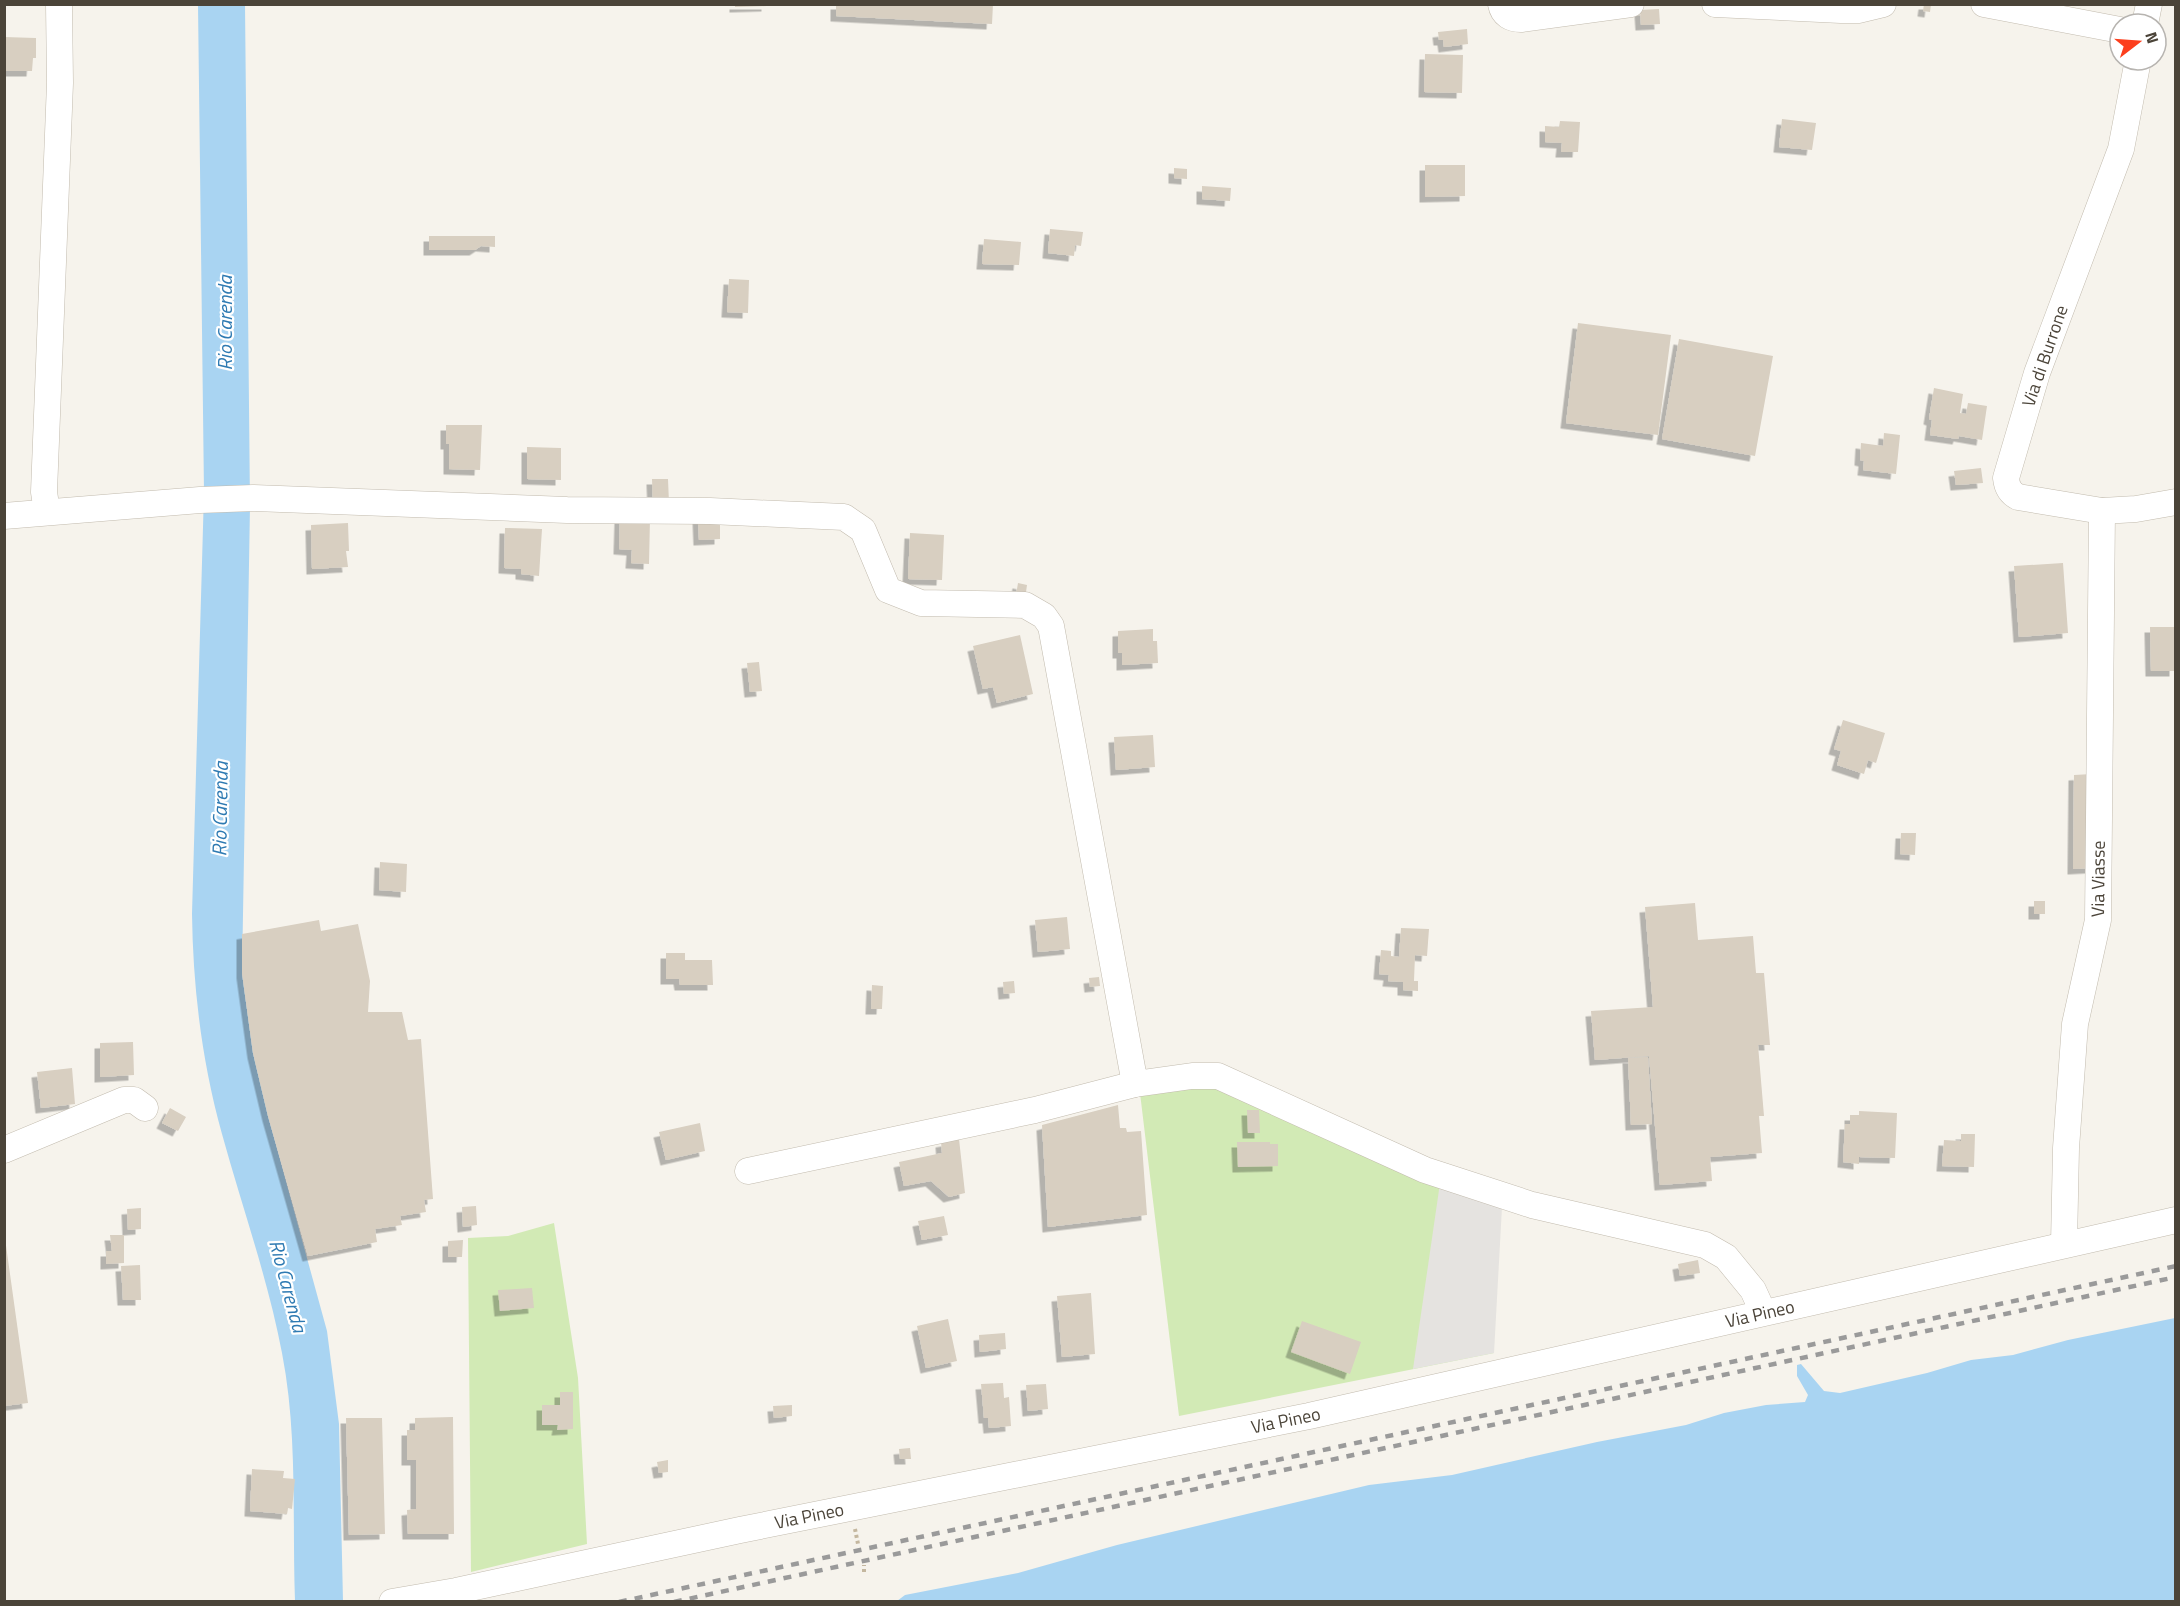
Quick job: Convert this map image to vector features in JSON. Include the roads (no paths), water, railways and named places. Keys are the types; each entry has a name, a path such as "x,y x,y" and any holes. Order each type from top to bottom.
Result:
{"street":[{"path":"47,512 44,492 60,84 59,4"},
{"path":"1503,9 1510,17 1521,19 1631,4"},
{"path":"1715,4 1858,10 1883,4"},
{"path":"1984,4 2108,28"},
{"name":"Via di Burrone","path":"2136,72 2121,149 2037,373 2006,478 2009,490 2018,498 2102,512 2175,502"},
{"path":"4,516 200,500 253,498 567,510 710,511 844,517 863,530 888,590 921,603 1014,604 1035,609 1051,626 1054,637 1135,1084"},
{"name":"Via Viasse","path":"2064,1244 2066,1148 2075,1024 2098,920 2102,512"},
{"path":"748,1171 1035,1110 1135,1084 1192,1076 1218,1076 1425,1170 1532,1205 1705,1245 1726,1257 1753,1290 1762,1312"},
{"path":"4,1150 124,1100 134,1100 145,1108"},
{"name":"Via Pineo","path":"392,1602 456,1591 740,1530 1298,1418 2175,1220"}],"water":[{"name":"Rio Carenda","path":"198,5 245,5 250,506 242,973 253,1053 327,1331 339,1424 343,1601 295,1601 292,1446 287,1384 270,1298 215,1107 204,1053 194,970 192,914 204,492"},
{"path":"2175,1318 2175,1601 897,1601 905,1595 1018,1573 1117,1545 1369,1485 1452,1475 1597,1442 1686,1425 1724,1413 1766,1405 1805,1402 1808,1395 1797,1376 1797,1365 1801,1364 1824,1391 1840,1393 1927,1373 1971,1360 2013,1355 2068,1340"}],"railway":[{"path":"619,1602 2176,1266"},
{"path":"674,1602 2176,1277"}]}
